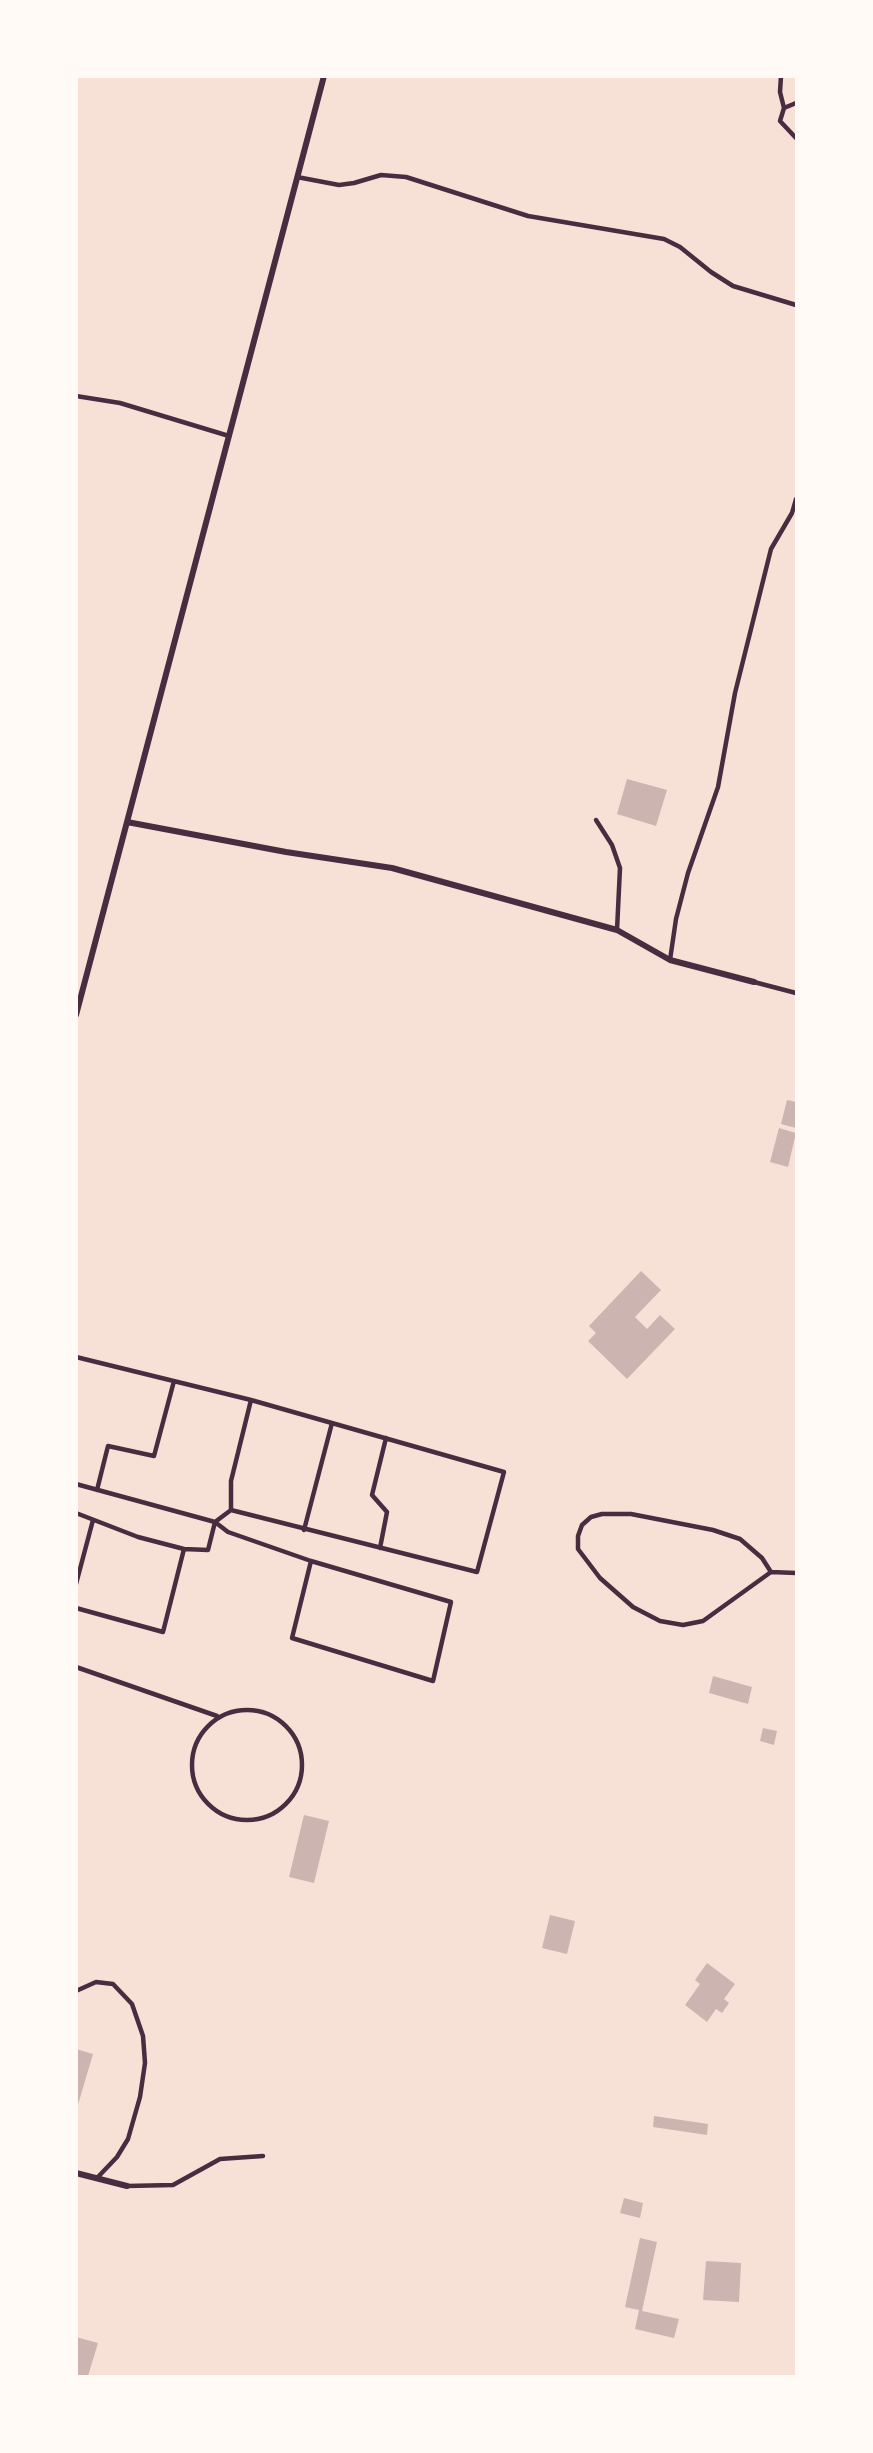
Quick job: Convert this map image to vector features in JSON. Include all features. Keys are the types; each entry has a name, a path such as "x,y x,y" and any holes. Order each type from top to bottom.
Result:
{"street":[{"path":"76,1015 324,76"},
{"path":"127,822 286,852 392,868 617,930 670,960 754,982"},
{"path":"76,2173 127,2186"}],"lane":[{"path":"781,76 780,92 784,108 780,121 796,138"},
{"path":"784,108 796,104"},
{"path":"297,177 339,185 381,175 406,177 528,216 664,239 681,247 711,272 733,286 796,305"},
{"path":"76,396 120,404 229,436"},
{"path":"670,960 676,919 688,873 718,787 735,693 771,549 792,513 796,499"},
{"path":"596,820 612,845 620,868 617,930"},
{"path":"754,982 796,993"},
{"path":"76,1357 251,1400 504,1472 477,1572 231,1510"},
{"path":"97,1490 108,1446 154,1456 174,1381"},
{"path":"231,1510 231,1482 251,1400"},
{"path":"304,1530 332,1423"},
{"path":"380,1548 387,1512 372,1495 386,1438"},
{"path":"76,1484 215,1522 228,1532 311,1561 451,1602 433,1681 292,1638 311,1561"},
{"path":"76,1513 138,1537 184,1549 208,1550 215,1522 231,1510"},
{"path":"771,1572 762,1558 740,1539 713,1530 631,1514 602,1514 591,1517 582,1525 578,1536 578,1549 600,1578 633,1607 660,1621 683,1625 703,1620 771,1572 796,1573"},
{"path":"76,1584 93,1520"},
{"path":"76,1608 163,1632 184,1549"},
{"path":"76,1667 217,1716 244,1709 262,1712 278,1719 291,1731 299,1747 302,1764 296,1790 279,1810 262,1819 243,1821 225,1816 209,1806 197,1791 192,1773 192,1754 199,1736 217,1716"},
{"path":"76,1991 96,1982 113,1984 132,2004 143,2036 145,2063 140,2097 128,2139 117,2157 97,2178"},
{"path":"127,2186 174,2185 220,2159 263,2156"}],"building":[{"path":"627,779 667,790 656,826 617,814"},
{"path":"787,1100 796,1102 796,1128 781,1124"},
{"path":"779,1128 796,1133 788,1167 770,1162"},
{"path":"641,1271 661,1290 635,1317 647,1329 660,1315 675,1329 627,1379 588,1341 596,1333 589,1326"},
{"path":"713,1676 752,1687 748,1704 709,1693"},
{"path":"763,1728 777,1731 774,1745 760,1741"},
{"path":"304,1815 329,1821 314,1883 289,1877"},
{"path":"550,1915 575,1921 567,1954 542,1948"},
{"path":"707,1963 735,1984 724,1999 729,2003 722,2013 716,2009 707,2022 685,2005 700,1984 695,1980"},
{"path":"76,2049 93,2054 77,2108 76,2108"},
{"path":"654,2116 708,2124 707,2135 653,2127"},
{"path":"624,2198 643,2203 640,2218 620,2213"},
{"path":"640,2238 657,2242 642,2311 679,2319 674,2338 635,2329 639,2310 625,2307"},
{"path":"706,2261 741,2263 739,2302 703,2300"},
{"path":"76,2337 98,2343 88,2376 76,2376"}]}
